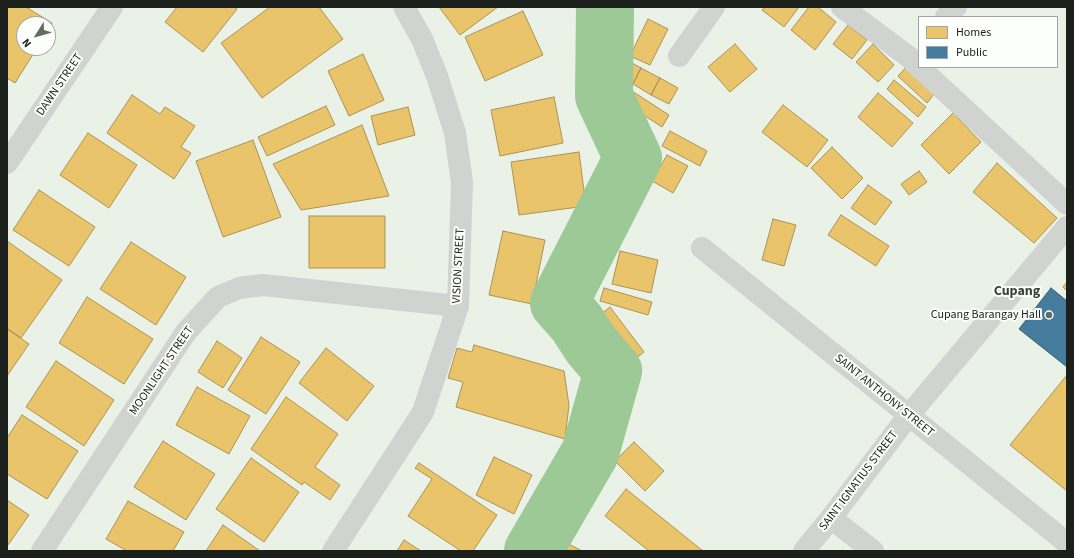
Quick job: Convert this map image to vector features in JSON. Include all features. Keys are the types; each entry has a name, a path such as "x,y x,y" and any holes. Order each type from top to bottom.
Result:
{"street":[{"name":"DAWN STREET","path":"7,163 112,7"},
{"name":"VISION STREET","path":"333,551 423,412 458,306 462,182 455,133 437,76 422,39 404,7"},
{"path":"679,56 714,7"},
{"path":"842,7 916,59"},
{"path":"947,16 956,7"},
{"path":"925,68 1067,204"},
{"name":"SAINT IGNATIUS STREET","path":"804,551 909,416 1067,227"},
{"name":"SAINT ANTHONY STREET","path":"702,248 1067,543"},
{"name":"MOONLIGHT STREET","path":"42,551 186,332 218,297 240,288 263,285 458,306"},
{"path":"831,518 873,551"}],"building: Homes":[{"path":"7,7 26,7 41,16 16,16 16,56 32,56 15,83 7,78"},
{"path":"177,7 234,7 237,9 203,52 165,22"},
{"path":"270,7 319,7 343,39 262,98 221,43"},
{"path":"439,7 498,7 460,35"},
{"path":"765,7 799,7 784,27 762,10"},
{"path":"809,7 818,7 836,22 815,50 791,30"},
{"path":"523,11 543,55 485,81 465,37"},
{"path":"648,19 668,29 650,65 630,56"},
{"path":"848,25 867,40 852,59 833,44"},
{"path":"735,44 757,69 730,92 708,67"},
{"path":"873,44 894,65 878,82 856,62"},
{"path":"363,54 384,100 349,116 328,71"},
{"path":"623,58 641,68 633,84 614,75"},
{"path":"907,66 935,93 927,103 898,76"},
{"path":"641,68 660,78 651,95 633,84"},
{"path":"660,78 678,88 669,104 651,95"},
{"path":"615,80 669,115 662,127 608,92"},
{"path":"894,80 926,107 918,117 887,89"},
{"path":"878,93 913,123 892,147 858,117"},
{"path":"132,95 160,114 165,107 195,126 181,147 191,153 174,179 107,133"},
{"path":"554,97 563,143 500,156 491,110"},
{"path":"783,105 828,140 807,167 762,132"},
{"path":"326,106 335,125 267,156 258,137"},
{"path":"408,107 415,135 378,145 371,116"},
{"path":"953,113 981,142 949,174 921,145"},
{"path":"362,125 389,196 301,210 273,164"},
{"path":"670,131 707,151 700,166 662,146"},
{"path":"88,133 137,165 109,208 60,175"},
{"path":"253,140 281,217 223,237 196,161"},
{"path":"832,147 863,178 842,199 811,168"},
{"path":"579,152 586,206 519,215 511,162"},
{"path":"667,155 688,166 673,193 652,181"},
{"path":"997,163 1057,218 1034,243 973,192"},
{"path":"919,171 927,182 909,195 901,184"},
{"path":"868,185 892,202 875,225 851,208"},
{"path":"39,190 95,227 69,266 13,230"},
{"path":"841,215 889,246 876,266 828,235"},
{"path":"309,216 385,216 385,268 309,268"},
{"path":"773,219 796,225 784,266 762,260"},
{"path":"503,231 545,240 532,304 489,295"},
{"path":"7,241 62,280 21,338 7,328"},
{"path":"131,242 186,277 156,325 100,289"},
{"path":"620,251 658,260 651,293 612,284"},
{"path":"1067,282 1067,291 1063,287"},
{"path":"604,288 652,302 648,315 600,301"},
{"path":"87,297 153,339 124,384 59,343"},
{"path":"610,307 644,352 622,369 588,324"},
{"path":"7,329 29,344 7,376"},
{"path":"261,337 300,362 266,414 228,390"},
{"path":"217,341 242,358 223,388 198,372"},
{"path":"474,345 564,371 569,405 565,439 456,407 463,382 448,378 457,348 472,352"},
{"path":"326,348 374,386 347,421 299,383"},
{"path":"56,361 114,400 84,446 26,407"},
{"path":"1067,375 1067,491 1010,445"},
{"path":"197,387 250,416 229,454 176,425"},
{"path":"286,397 338,434 315,467 340,485 330,500 304,482 302,485 251,449"},
{"path":"22,415 78,451 47,499 7,474 7,438"},
{"path":"163,441 215,474 186,520 134,487"},
{"path":"634,442 664,471 645,491 615,461"},
{"path":"494,457 532,475 514,514 476,495"},
{"path":"251,458 299,492 264,542 216,509"},
{"path":"419,463 497,515 473,551 461,551 408,516 432,479 415,468"},
{"path":"626,489 703,551 649,551 605,516"},
{"path":"7,500 29,515 8,545 7,544"},
{"path":"128,501 184,532 173,551 127,551 106,539"},
{"path":"223,525 260,551 206,551"},
{"path":"404,540 421,551 397,551"},
{"path":"569,544 582,551 565,551"}],"building: Public":[{"name":"Cupang Barangay Hall","path":"1051,288 1067,301 1067,367 1019,329"}],"waterway":[{"path":"533,551 590,453 613,371 591,345 576,322 559,303 633,158 604,96 605,7"}],"place":[{"name":"Cupang Barangay Hall","path":"1049,315"}],"district":[{"name":"Cupang","path":"1017,292"}]}
